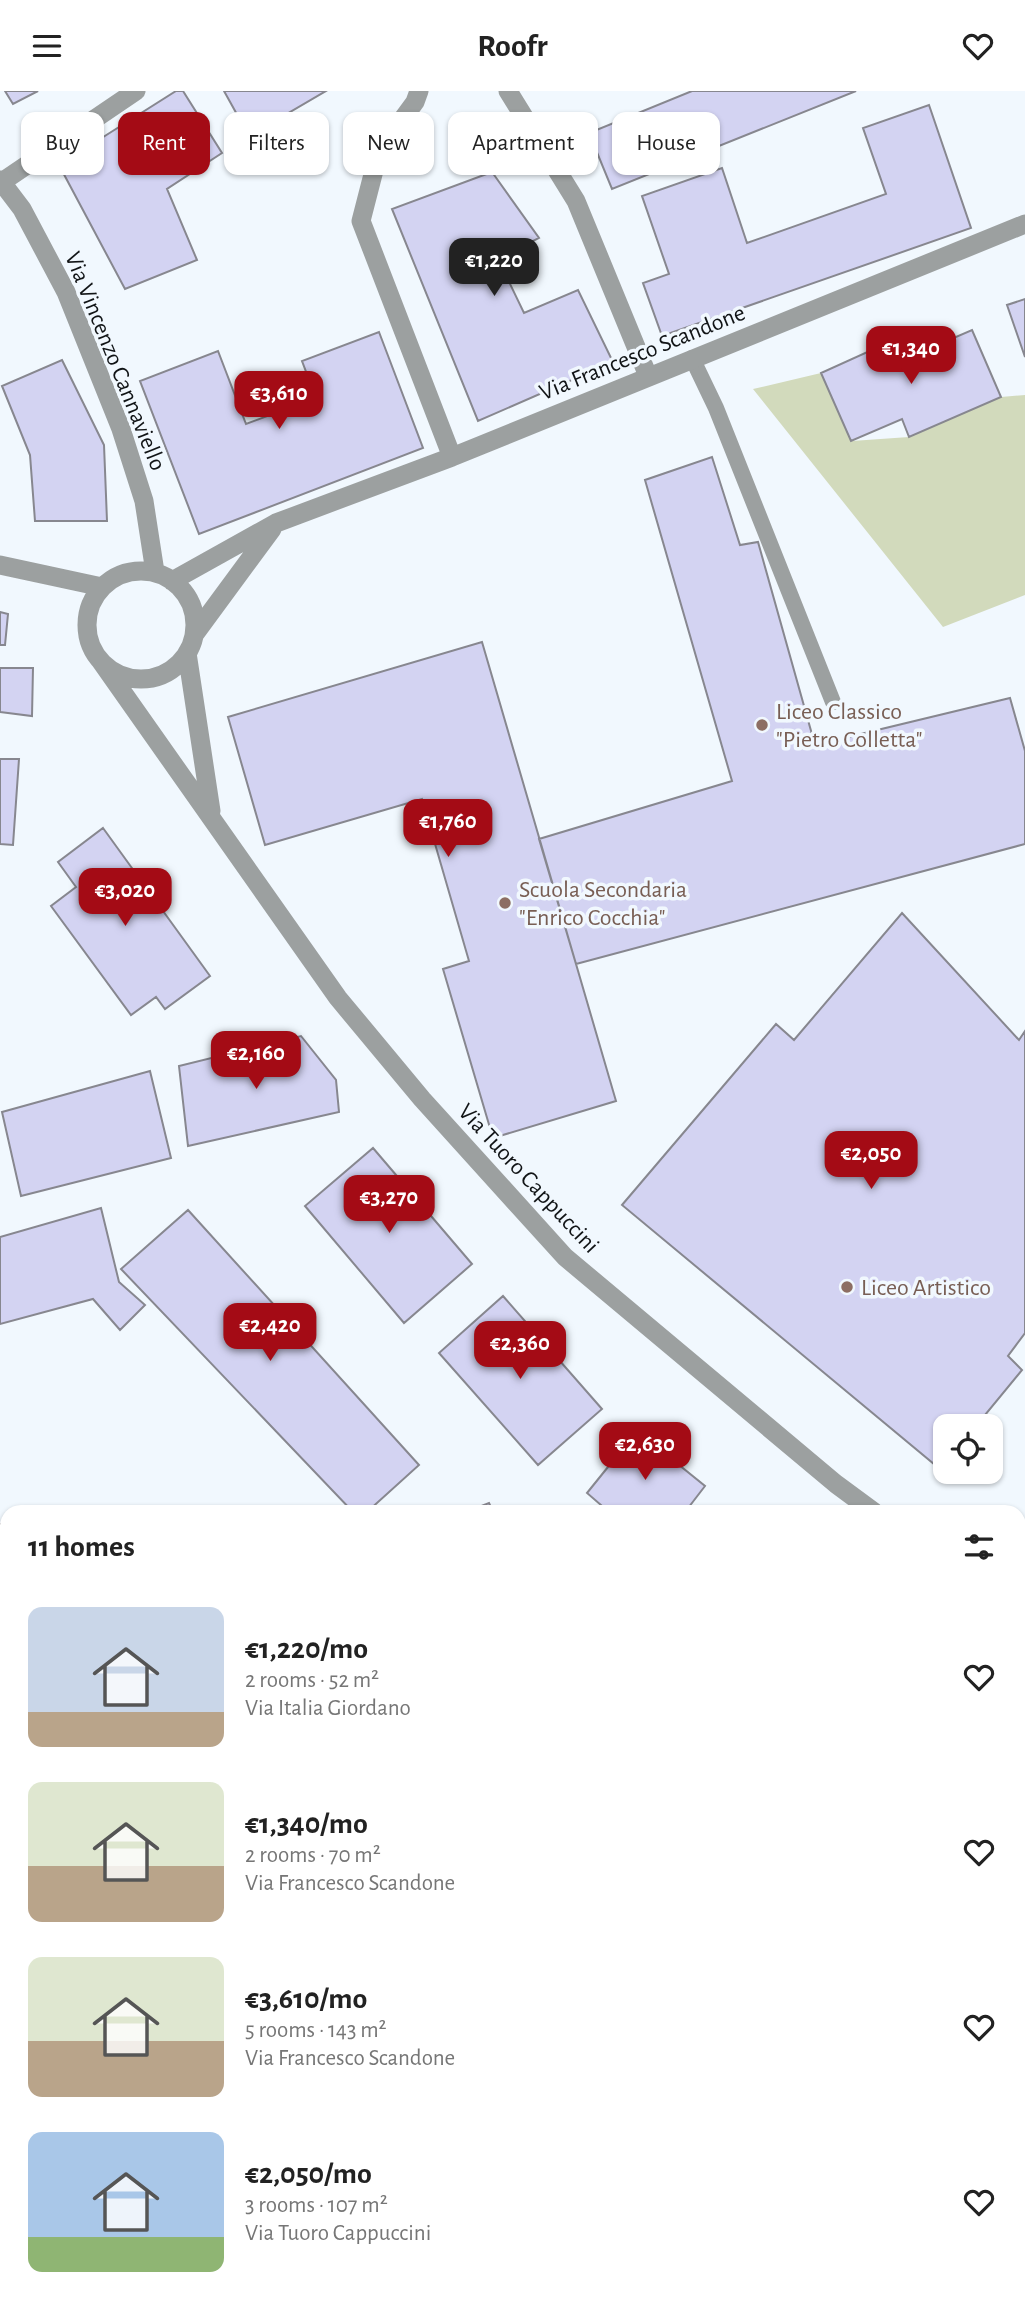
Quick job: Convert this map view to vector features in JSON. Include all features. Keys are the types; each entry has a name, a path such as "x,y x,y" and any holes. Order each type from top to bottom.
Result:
{"street":[{"path":"1,181 136,91"},
{"path":"419,91 415,102 379,151 361,221 452,457"},
{"path":"508,91 576,201 648,376"},
{"name":"Via Vincenzo Cannaviello","path":"1,181 22,209 66,292 121,429 164,577"},
{"name":"Via Francesco Scandone","path":"164,577 276,523 452,457 1025,224"},
{"path":"190,644 191,605 164,577 126,573 102,587 92,600 87,631 91,647 100,660 113,671 128,678 145,679 162,675 176,666 276,523"},
{"path":"0,565 102,587"},
{"name":"Via Tuoro Cappuccini","path":"190,644 212,815"},
{"name":"Via Tuoro Cappuccini","path":"100,660 212,815 338,998 422,1099 565,1257 864,1505"}],"lane":[{"path":"692,358 716,408 833,702"}],"green space":[{"path":"821,373 852,441 909,437 1001,397 1025,395 1025,595 943,627 753,389"}],"building":[{"path":"5,91 38,91 13,104"},
{"path":"176,91 183,91 196,112 143,112"},
{"path":"224,91 326,91 290,112 236,112"},
{"path":"692,91 856,91 720,146 720,112 640,112"},
{"path":"929,105 971,228 662,336 643,283 669,274 642,196 702,175 720,175 722,168 747,243 886,194 863,128"},
{"path":"612,124 612,175 647,175 612,189 598,155 598,129"},
{"path":"118,128 118,175 188,175 167,189 197,260 125,289 64,175 104,175 104,137"},
{"path":"210,134 222,153 210,161"},
{"path":"484,175 494,175 539,238 498,259 524,313 578,290 613,362 478,421 392,209"},
{"path":"1025,299 1025,357 1007,305"},
{"path":"972,330 1001,397 909,437 902,419 851,441 821,373 896,339 905,359"},
{"path":"379,332 423,448 199,534 140,381 218,351 246,424 316,398 302,361"},
{"path":"62,360 104,445 107,521 35,521 30,455 2,386"},
{"path":"712,457 740,545 758,542 815,745 1010,698 1025,751 1025,844 576,964 539,839 732,781 645,480"},
{"path":"0,612 8,614 5,645 0,645"},
{"name":"Scuola Secondaria \"Enrico Cocchia\"","path":"482,642 616,1101 493,1138 443,969 469,961 422,799 265,845 228,717"},
{"path":"0,668 33,668 32,716 0,712"},
{"path":"0,759 19,759 13,845 0,844"},
{"path":"103,828 210,976 165,1009 156,997 131,1015 51,906 76,887 58,862"},
{"name":"Liceo Artistico","path":"902,913 1019,1040 1025,1031 1025,1333 1008,1356 1022,1370 986,1414 933,1414 933,1463 622,1205 776,1024 794,1040"},
{"path":"301,1036 336,1080 339,1112 188,1146 179,1066"},
{"path":"150,1071 171,1158 21,1196 2,1112"},
{"path":"373,1148 472,1264 404,1323 305,1206"},
{"path":"101,1208 119,1282 145,1305 120,1330 93,1299 0,1324 0,1237"},
{"path":"188,1210 419,1465 375,1505 346,1505 121,1269"},
{"path":"503,1296 602,1409 538,1465 439,1353"},
{"path":"637,1431 705,1486 690,1505 601,1505 587,1493"}],"place":[{"name":"Liceo Classico \"Pietro Colletta\"","path":"762,725"},
{"name":"Scuola Secondaria \"Enrico Cocchia\"","path":"505,903"},
{"name":"Liceo Artistico","path":"847,1287"}]}
